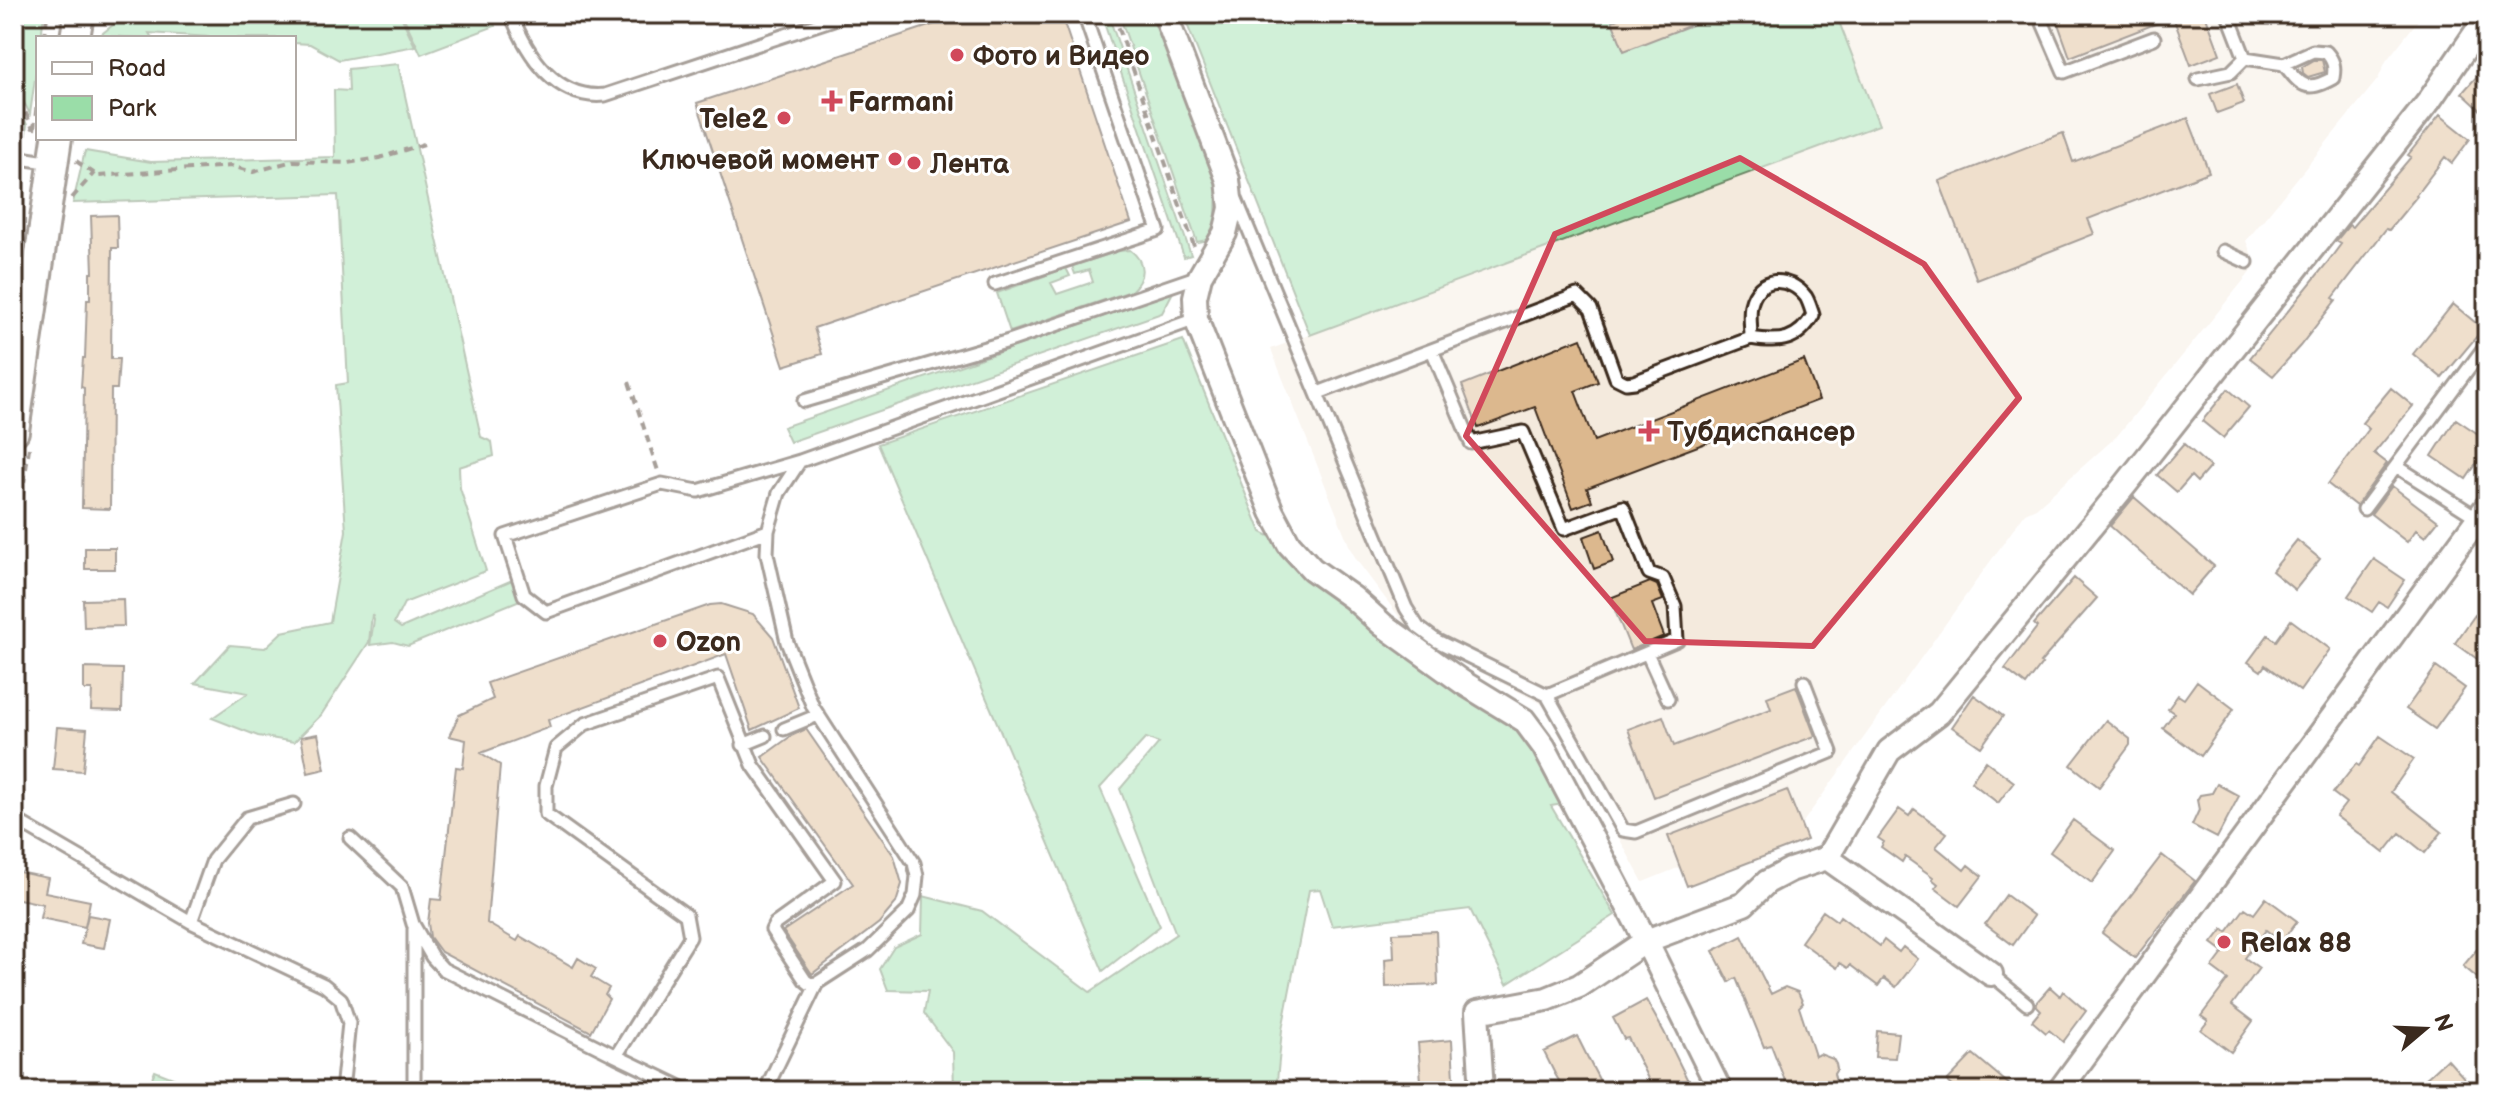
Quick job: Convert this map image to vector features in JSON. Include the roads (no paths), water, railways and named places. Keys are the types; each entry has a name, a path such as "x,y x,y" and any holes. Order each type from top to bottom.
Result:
{"street":[{"path":"75,36 79,14"},
{"path":"1165,14 1228,180 1231,208 1225,233 1201,273 1195,297 1196,319 1272,512 1289,544 1312,569 1462,682 1524,720 1544,747 1646,941 1720,1091"},
{"path":"1482,1091 1477,1012 1547,999 1579,986 1646,941 1744,904 1767,882 1790,870 1827,858 1889,751 1939,713 1969,677 2429,101 2480,26"},
{"path":"14,431 55,151"},
{"path":"2059,1091 2483,512"},
{"path":"1827,858 1991,974"}],"lane":[{"path":"512,18 518,33 547,75 570,92 589,97 605,95 849,14"},
{"path":"995,284 1158,230 1084,14"},
{"path":"2039,14 2064,72 2154,38"},
{"path":"2228,14 2245,58"},
{"path":"2245,58 2284,64"},
{"path":"2198,79 2231,72 2245,58"},
{"path":"14,157 55,151"},
{"path":"1228,180 1406,608 1418,627 1437,641 1547,695 1623,830 1636,832 1831,752 1804,682"},
{"path":"2223,251 2247,262"},
{"path":"804,401 1009,341 1201,273"},
{"path":"1318,393 1577,295 1591,309 1616,378 1626,383 1634,382 1751,338 1769,341 1804,331 1813,315 1807,298 1792,284 1777,280 1763,284 1751,303 1751,338"},
{"path":"768,531 546,612 524,595 505,536 662,484 698,491 800,461 1196,319"},
{"path":"2364,509 2483,349 2487,348"},
{"path":"1432,350 1471,443 1523,432 1564,529 1623,507 1649,573 1663,578 1675,606 1677,640 1547,695"},
{"path":"616,1056 690,937 686,915 546,814 546,786 556,748 585,724 718,678 753,765 835,881 775,924 772,930 810,984 817,983 868,950 893,929 908,911 915,895 917,876 914,863 818,715 787,642 769,567 768,531 779,493 800,461"},
{"path":"2396,466 2483,512"},
{"path":"1647,653 1668,699"},
{"path":"784,729 818,715"},
{"path":"743,745 765,736"},
{"path":"191,922 213,860 247,818 294,804"},
{"path":"14,819 86,858 191,922 324,985 341,999 349,1023 342,1091"},
{"path":"350,838 402,887 413,924 432,957 443,969 689,1091"},
{"path":"413,924 414,1091"},
{"path":"1991,974 2027,1004"},
{"path":"765,1091 817,983"}],"place":[{"name":"Фото и Видео","path":"957,55"},
{"name":"Farmani","path":"832,101"},
{"name":"Tele2","path":"784,118"},
{"name":"Ключевой момент","path":"895,159"},
{"name":"Лента","path":"914,163"},
{"name":"Тубдиспансер","path":"1649,431"},
{"name":"Ozon","path":"660,641"},
{"name":"Relax 88","path":"2224,942"}]}
